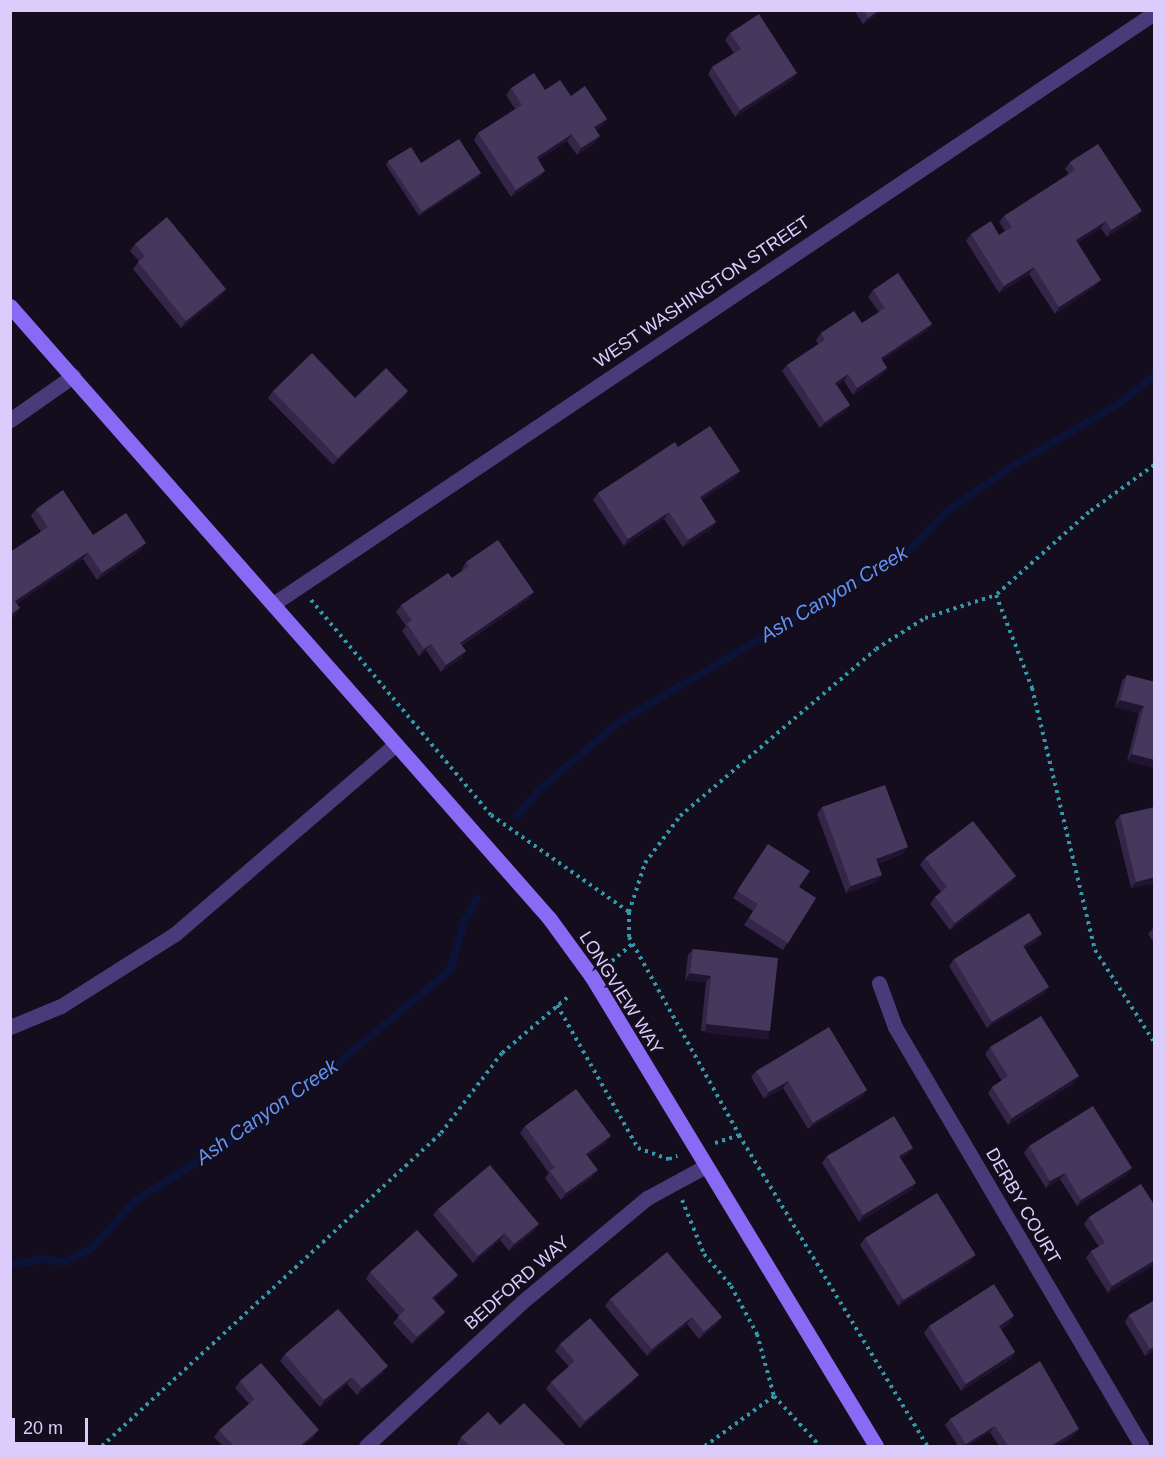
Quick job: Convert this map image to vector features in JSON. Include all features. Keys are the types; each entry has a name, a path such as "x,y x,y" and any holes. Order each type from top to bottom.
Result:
{"street":[{"name":"WEST WASHINGTON STREET","path":"273,604 1155,13"},
{"name":"LONGVIEW WAY","path":"10,306 549,918 592,977 876,1446"},
{"path":"10,420 73,376"},
{"path":"10,1027 61,1006 175,934 396,744"},
{"name":"DERBY COURT","path":"879,983 895,1027 1139,1446"},
{"name":"BEDFORD WAY","path":"366,1446 522,1302 647,1198 706,1166"},
{"path":"1139,1446 1155,1437"}],"path":[{"path":"739,1135 629,937 629,912 645,862 680,816 876,649 925,618 996,595 1089,512 1155,465"},
{"path":"299,585 491,815 580,874 606,900 629,912"},
{"path":"996,595 1032,688 1095,950 1155,1042"},
{"path":"612,961 632,944"},
{"path":"102,1446 441,1133 502,1053 569,996"},
{"path":"654,1156 690,1214 692,1227 704,1254 730,1286 758,1334 774,1396 820,1446"},
{"path":"705,1446 774,1396"}],"building":[{"path":"864,10 879,10 868,18"},
{"path":"759,14 797,73 740,110 712,67 741,49 730,33"},
{"path":"534,73 545,90 560,80 571,96 585,86 607,119 594,127 600,136 581,148 572,134 537,157 545,171 516,190 478,133 522,105 511,88"},
{"path":"459,139 481,173 422,212 388,161 411,147 421,163"},
{"path":"1098,144 1142,211 1111,230 1106,221 1076,240 1101,280 1059,307 1034,267 1004,286 971,234 991,221 999,235 1012,227 1004,216 1075,170 1070,162"},
{"path":"167,217 226,289 186,321 138,262 145,256 135,244"},
{"path":"898,273 932,324 881,358 887,368 857,388 848,374 835,383 850,405 825,422 787,365 825,340 821,333 854,311 862,323 885,308 873,290"},
{"path":"312,353 355,398 386,368 408,391 338,458 273,391"},
{"path":"710,426 740,471 700,497 716,522 688,540 669,512 628,539 598,493 675,442 678,447"},
{"path":"63,490 93,535 126,513 146,543 102,573 88,552 15,601 20,608 10,615 10,552 48,527 36,509"},
{"path":"498,540 534,592 460,643 466,651 446,665 431,644 424,649 407,624 412,620 401,605 448,573 452,578 469,566 466,562"},
{"path":"1127,675 1155,682 1155,760 1132,754 1144,706 1120,700"},
{"path":"885,785 908,847 876,859 882,875 851,886 822,807"},
{"path":"1155,807 1155,877 1136,882 1120,815"},
{"path":"973,821 1016,876 955,923 935,897 947,887 925,858"},
{"path":"768,844 810,871 799,887 816,898 788,943 749,918 758,904 737,891"},
{"path":"1029,913 1042,934 1023,946 1049,987 992,1022 954,959"},
{"path":"693,949 778,958 770,1031 706,1024 711,976 690,973"},
{"path":"1041,1016 1079,1076 1012,1118 992,1087 1008,1076 990,1047"},
{"path":"829,1027 867,1090 813,1123 788,1081 769,1092 756,1071"},
{"path":"576,1089 611,1136 586,1154 598,1170 566,1193 550,1171 555,1168 525,1126"},
{"path":"1093,1106 1132,1168 1081,1200 1065,1173 1050,1181 1029,1146"},
{"path":"894,1116 913,1148 899,1156 916,1183 863,1215 827,1156"},
{"path":"490,1165 539,1224 514,1244 505,1233 478,1256 438,1209"},
{"path":"1141,1184 1155,1206 1155,1260 1112,1286 1091,1251 1105,1243 1089,1217"},
{"path":"937,1193 976,1255 904,1300 865,1238"},
{"path":"417,1230 458,1275 432,1298 445,1312 417,1337 398,1317 405,1310 370,1272"},
{"path":"667,1252 722,1317 704,1332 692,1317 652,1349 610,1299"},
{"path":"994,1284 1014,1316 999,1326 1015,1352 966,1384 929,1326"},
{"path":"1155,1300 1155,1346 1150,1349 1129,1315"},
{"path":"338,1309 388,1366 362,1388 352,1377 324,1400 285,1354"},
{"path":"590,1318 639,1375 585,1421 551,1382 575,1361 560,1344"},
{"path":"1040,1361 1079,1429 1051,1446 1008,1446 995,1426 966,1444 950,1419"},
{"path":"261,1363 319,1430 300,1446 234,1446 219,1430 255,1399 240,1381"},
{"path":"524,1403 566,1446 470,1446 461,1437 488,1412 500,1425"}],"waterway":[{"name":"Ash Canyon Creek","path":"517,816 540,789 619,722 906,553 947,511 1017,463 1114,407 1154,376"},
{"name":"Ash Canyon Creek","path":"10,1265 42,1259 66,1262 93,1247 135,1201 249,1129 326,1073 450,970 465,920 477,898"}]}
